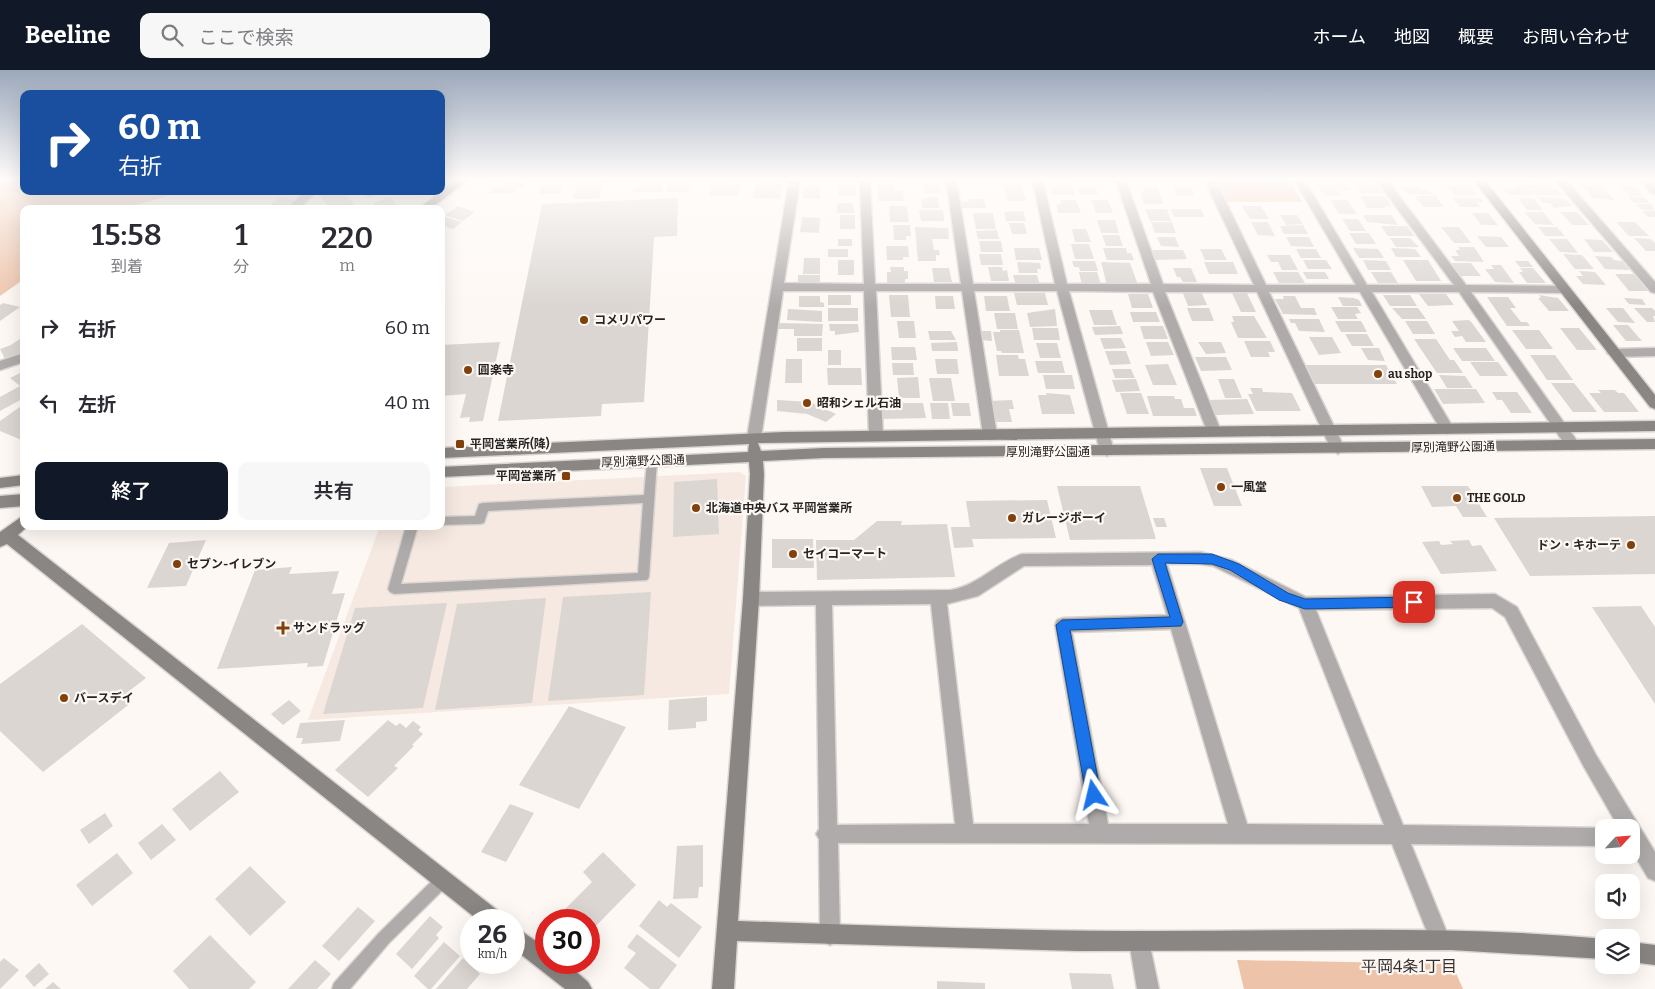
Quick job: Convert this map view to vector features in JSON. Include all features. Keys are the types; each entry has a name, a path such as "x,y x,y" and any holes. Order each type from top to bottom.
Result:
{"main road":[{"path":"1510,221 1612,353 1655,404"},
{"name":"厚別滝野公園通","path":"445,453 754,438 1655,426"},
{"path":"723,989 729,931 751,598 757,474 754,438"},
{"path":"652,461 653,443"},
{"name":"厚別滝野公園通","path":"445,472 824,453 1338,449 1655,444"},
{"path":"0,484 20,481"},
{"path":"0,502 20,500"},
{"path":"20,524 3,538 480,909"},
{"path":"729,931 830,935 1139,941 1440,940 1547,943 1595,948"},
{"path":"525,945 535,953"},
{"path":"1640,953 1655,955"},
{"path":"562,974 581,989"}],"street":[{"path":"754,438 788,221"},
{"path":"867,221 876,436"},
{"path":"958,221 990,435"},
{"path":"1047,221 1062,288 1107,451"},
{"path":"1135,221 1158,288 1214,432"},
{"path":"1229,221 1338,449"},
{"path":"1323,221 1447,429"},
{"path":"1412,221 1462,288 1573,445"},
{"path":"1595,221 1655,289"},
{"path":"777,287 1564,289"},
{"path":"1612,353 1655,352"},
{"path":"0,366 20,358"},
{"path":"1158,559 1240,833"},
{"path":"751,598 938,597 970,594 987,584 1007,565 1022,560 1212,559 1234,567 1284,597 1305,604 1495,601 1510,612 1590,761 1624,819"},
{"path":"938,597 965,833"},
{"path":"824,598 826,834 830,935"},
{"path":"1305,604 1440,940"},
{"path":"1100,833 1062,625 1177,622"},
{"path":"826,834 1240,833 1595,837"},
{"path":"1640,846 1655,871"},
{"path":"1139,941 1148,989"}],"lane":[{"path":"411,530 394,589 644,577 652,461"},
{"path":"445,521 480,520 483,507 649,499"},
{"path":"340,989 384,938 443,880"}],"shaded area":[{"path":"0,221 20,221 20,282 0,296"},
{"path":"740,472 746,476 729,694 308,720 379,530 445,530 445,487"},
{"path":"1237,960 1452,964 1463,989 1244,989"}],"building":[{"path":"445,221 462,222 453,229 445,226"},
{"name":"コメリパワー","path":"539,221 677,221 677,236 654,237 644,402 602,404 601,416 498,421"},
{"path":"801,221 820,221 819,233 800,232"},
{"path":"840,221 855,221 855,229 840,229"},
{"path":"890,221 909,222 890,222"},
{"path":"974,221 994,221 996,229 976,229"},
{"path":"1097,221 1115,221 1119,233 1101,233"},
{"path":"1284,221 1301,221 1303,224 1286,225"},
{"path":"1343,221 1359,221 1366,231 1350,231"},
{"path":"1395,221 1398,225 1367,222"},
{"path":"1478,221 1495,221 1498,225 1481,225"},
{"path":"1532,221 1551,221 1554,225 1535,224"},
{"path":"1568,221 1585,221 1589,225 1572,225"},
{"path":"1151,222 1172,222 1176,233 1155,233"},
{"path":"1251,222 1268,222 1275,236 1258,235"},
{"path":"1616,222 1635,222 1649,236 1629,236"},
{"path":"1009,223 1024,223 1027,234 1012,234"},
{"path":"893,225 910,225 911,236 906,236 906,240 894,240"},
{"path":"1303,225 1308,234 1284,234 1280,226"},
{"path":"1381,226 1407,226 1414,236 1388,236"},
{"path":"915,227 948,228 949,239 932,239 934,250 939,250 940,255 936,255 936,261 918,261"},
{"path":"1441,227 1459,227 1471,243 1454,243"},
{"path":"1538,227 1557,227 1565,236 1545,236"},
{"path":"1072,229 1086,229 1091,242 1075,242"},
{"path":"997,230 999,239 978,239 976,231"},
{"path":"1349,233 1369,233 1376,244 1356,244"},
{"path":"1102,235 1119,235 1123,246 1106,246"},
{"path":"1477,236 1501,237 1509,247 1486,247"},
{"path":"1157,237 1175,237 1179,247 1161,246"},
{"path":"1286,237 1309,237 1314,247 1291,246"},
{"path":"1390,238 1410,238 1419,247 1396,247"},
{"path":"1634,238 1651,239 1655,243 1655,251 1646,251"},
{"path":"838,239 852,239 852,246 838,246"},
{"path":"1549,239 1567,239 1578,253 1560,252"},
{"path":"1584,239 1602,240 1613,252 1594,252"},
{"path":"979,241 1001,241 1003,252 981,252"},
{"path":"1071,244 1089,244 1094,259 1075,259"},
{"path":"886,246 908,246 909,257 903,257 903,260 887,260"},
{"path":"1458,247 1474,247 1484,262 1455,261 1451,256 1459,256 1455,250 1460,250"},
{"path":"1014,248 1039,248 1042,260 1016,260"},
{"path":"1103,248 1126,248 1127,253 1131,253 1134,260 1107,260"},
{"path":"1353,248 1378,249 1384,258 1359,258"},
{"path":"1391,248 1415,249 1421,257 1396,257"},
{"path":"828,249 848,249 848,257 828,257"},
{"path":"1200,249 1221,249 1227,260 1205,260"},
{"path":"1296,249 1316,249 1321,258 1301,258"},
{"path":"1150,250 1183,250 1187,259 1154,260"},
{"path":"979,254 1001,254 1003,265 981,265"},
{"path":"1563,254 1582,255 1594,269 1575,269"},
{"path":"1267,255 1290,255 1298,270 1282,270 1278,262 1271,262"},
{"path":"1595,256 1611,257 1614,260 1622,261 1630,270 1605,269"},
{"path":"804,258 820,258 820,274 803,274"},
{"path":"838,260 854,260 854,275 838,275"},
{"path":"1303,260 1326,260 1332,269 1308,269"},
{"path":"1363,260 1386,261 1391,270 1368,270"},
{"path":"1403,260 1428,260 1441,281 1416,281"},
{"path":"1072,261 1095,261 1098,271 1080,271 1079,267 1074,267"},
{"path":"1515,261 1528,261 1533,267 1520,267"},
{"path":"1017,262 1040,263 1041,269 1037,269 1038,273 1019,273"},
{"path":"1101,262 1130,263 1138,285 1107,285"},
{"path":"1204,262 1233,262 1238,274 1209,274"},
{"path":"1451,263 1471,263 1481,276 1461,276"},
{"path":"1491,265 1501,265 1514,283 1495,282 1485,269 1494,269"},
{"path":"890,267 904,267 904,271 908,271 908,279 905,279 905,283 887,283 887,272 891,272"},
{"path":"988,267 1002,267 1003,271 1007,270 1009,281 991,281"},
{"path":"932,268 949,268 952,282 934,282"},
{"path":"1173,268 1191,268 1197,282 1183,282 1180,277 1177,277"},
{"path":"1520,268 1533,268 1546,283 1527,283 1519,272 1523,272"},
{"path":"1579,271 1595,272 1606,285 1583,284 1576,276 1583,276"},
{"path":"1079,272 1097,272 1101,285 1082,285"},
{"path":"1273,272 1298,272 1305,283 1279,283"},
{"path":"1303,272 1325,272 1329,279 1307,279"},
{"path":"1371,272 1391,272 1398,283 1378,283"},
{"path":"1615,274 1634,274 1648,291 1629,291"},
{"path":"798,275 820,275 820,284 798,284"},
{"path":"1013,275 1037,275 1040,285 1016,285"},
{"path":"1182,291 1201,291 1207,305 1188,306"},
{"path":"1231,291 1246,291 1256,312 1241,312"},
{"path":"1014,293 1045,293 1048,305 1017,305"},
{"path":"1128,294 1148,294 1153,308 1132,308"},
{"path":"1419,294 1446,294 1454,305 1428,306"},
{"path":"828,295 851,295 851,305 828,305"},
{"path":"889,295 908,295 910,317 891,317"},
{"path":"1383,295 1410,295 1417,306 1390,306"},
{"path":"1539,295 1558,298 1569,311 1549,311 1538,298 1541,298"},
{"path":"799,296 820,296 820,302 824,303 824,307 799,307"},
{"path":"935,296 953,296 955,309 936,309"},
{"path":"984,296 1007,296 1010,311 986,311"},
{"path":"1283,296 1295,296 1301,308 1314,308 1317,315 1283,314 1275,299 1284,299"},
{"path":"1338,297 1354,298 1359,300 1362,306 1343,306"},
{"path":"1487,297 1508,297 1516,308 1510,308 1521,322 1527,322 1530,326 1507,326"},
{"path":"1624,298 1642,299 1646,305 1629,304"},
{"path":"3,303 20,307 0,321 0,305"},
{"path":"1331,307 1357,307 1361,313 1355,314 1358,319 1338,319"},
{"path":"828,308 858,308 858,321 828,321"},
{"path":"1187,308 1209,308 1214,321 1192,321"},
{"path":"1392,308 1418,308 1426,319 1402,319"},
{"path":"1606,308 1623,308 1635,323 1618,322"},
{"path":"1634,308 1652,308 1655,311 1655,316 1653,316 1655,322 1647,322"},
{"path":"788,309 822,311 822,322 787,320"},
{"path":"1055,309 1057,326 1030,327 1027,313"},
{"path":"1089,310 1112,310 1117,325 1094,325"},
{"path":"1130,312 1156,312 1160,322 1133,322"},
{"path":"994,313 1015,313 1018,329 997,329"},
{"path":"1232,316 1254,316 1267,338 1238,338 1231,322 1234,322"},
{"path":"1289,319 1319,319 1325,332 1299,331 1295,323 1291,323"},
{"path":"1469,320 1486,342 1466,342 1462,336 1455,337 1451,331 1459,331 1452,321"},
{"path":"897,321 914,321 916,338 899,338"},
{"path":"1335,321 1361,321 1367,332 1341,332"},
{"path":"1405,321 1427,321 1435,334 1413,334"},
{"path":"778,323 823,324 822,336 794,336 794,329 778,329"},
{"path":"829,324 858,324 859,332 835,335 835,331 830,331"},
{"path":"1613,325 1628,325 1642,341 1626,341"},
{"path":"1120,326 1123,334 1095,335 1092,327"},
{"path":"1140,326 1163,326 1168,339 1144,339"},
{"path":"1032,328 1058,328 1060,340 1034,340"},
{"path":"1560,328 1579,328 1597,350 1577,350"},
{"path":"1000,330 1019,330 1024,353 1002,353 997,351 993,332 1000,332"},
{"path":"1512,330 1539,330 1553,349 1526,349"},
{"path":"928,331 951,331 956,340 930,340"},
{"path":"978,331 991,331 992,341 979,340"},
{"path":"1345,334 1367,334 1374,346 1352,346"},
{"path":"1309,337 1332,337 1341,353 1319,355"},
{"path":"797,338 822,338 822,351 797,351"},
{"path":"1100,338 1121,338 1126,348 1104,349"},
{"path":"20,339 20,353 5,359 0,349"},
{"path":"1414,339 1436,339 1450,360 1454,360 1463,373 1437,373"},
{"path":"1244,341 1270,341 1275,352 1268,352 1270,357 1251,357"},
{"name":"圓楽寺","path":"500,342 483,421 469,422 470,417 460,418 466,394 445,396 445,345"},
{"path":"957,342 958,351 932,351 931,343"},
{"path":"1146,342 1168,342 1174,355 1151,356"},
{"path":"1198,342 1221,342 1226,353 1206,354"},
{"path":"1036,343 1057,343 1061,358 1040,358"},
{"path":"891,347 915,347 917,360 892,360"},
{"path":"1361,348 1379,348 1385,361 1368,360"},
{"path":"1453,348 1486,348 1495,361 1462,361"},
{"path":"828,350 841,350 841,365 828,365"},
{"path":"1105,351 1126,351 1131,364 1110,365"},
{"path":"996,355 1018,355 1019,359 1025,359 1029,376 999,376"},
{"path":"1530,355 1555,355 1573,380 1547,380"},
{"path":"1195,357 1226,357 1232,370 1201,371"},
{"path":"786,359 802,359 802,383 785,383"},
{"path":"935,359 957,359 959,374 937,374"},
{"path":"1035,361 1062,361 1065,373 1038,373"},
{"path":"1470,362 1498,362 1508,376 1480,376"},
{"path":"892,363 913,363 914,375 893,375"},
{"path":"1168,364 1177,385 1153,385 1145,365"},
{"path":"1306,365 1386,365 1397,384 1315,384"},
{"path":"827,368 861,368 862,385 828,385"},
{"path":"1112,369 1131,369 1135,378 1115,378"},
{"path":"20,373 20,386 10,378"},
{"path":"1043,375 1072,375 1075,389 1046,389"},
{"path":"1439,375 1465,376 1473,388 1447,388"},
{"path":"918,377 920,398 899,398 897,378"},
{"path":"929,378 951,378 955,401 933,401"},
{"path":"1136,379 1140,391 1116,392 1112,380"},
{"path":"1218,379 1234,379 1242,398 1225,398"},
{"path":"1551,383 1574,383 1597,412 1573,412"},
{"path":"20,386 20,400 0,411 0,397"},
{"path":"1250,388 1262,388 1263,392 1292,393 1301,411 1256,411 1248,394 1253,394"},
{"path":"1434,389 1476,389 1485,403 1443,404"},
{"path":"1598,390 1615,390 1618,393 1624,393 1639,412 1604,412 1589,393 1601,393"},
{"path":"1492,392 1517,392 1532,413 1511,413 1502,400 1497,400"},
{"path":"1046,393 1070,395 1075,414 1042,414 1038,395 1047,395"},
{"path":"1120,393 1141,393 1149,414 1127,414"},
{"path":"1147,396 1174,396 1175,399 1181,399 1184,408 1194,408 1197,416 1153,416"},
{"path":"1247,399 1254,414 1216,415 1209,400"},
{"path":"777,400 810,402 836,414 826,422 807,414 777,411"},
{"path":"1012,400 1014,409 1009,409 1012,422 994,422 989,401"},
{"path":"880,403 923,403 926,418 882,419"},
{"path":"930,403 948,403 950,419 932,419"},
{"path":"951,403 969,403 971,416 953,416"},
{"path":"20,407 20,439 0,431 0,421"},
{"name":"一風堂","path":"1200,468 1227,468 1242,506 1214,506"},
{"name":"北海道中央バス 平岡営業所","path":"717,479 719,534 673,537 674,482"},
{"path":"1057,486 1140,486 1156,539 1070,540"},
{"path":"1421,486 1468,486 1487,517 1463,517 1456,506 1432,507"},
{"path":"1047,500 1056,538 972,539 974,547 954,548 951,527 970,527 966,501"},
{"path":"1655,516 1655,574 1530,576 1494,518"},
{"path":"1153,518 1164,518 1167,527 1156,527"},
{"path":"877,521 902,521 901,525 947,524 955,577 817,580 816,540 854,540"},
{"name":"セイコーマート","path":"772,539 813,539 814,568 772,568"},
{"name":"セブン-イレブン","path":"206,540 186,586 147,588 169,543"},
{"path":"1469,540 1472,546 1481,545 1497,571 1441,574 1422,542 1439,541 1441,545 1453,544 1450,541"},
{"name":"サンドラッグ","path":"292,567 289,574 339,571 332,594 345,593 323,666 307,667 308,663 217,669 255,570"},
{"path":"651,592 644,695 548,701 563,597"},
{"path":"546,598 532,703 435,710 457,604"},
{"path":"447,603 423,708 323,714 355,608"},
{"path":"1641,606 1655,627 1655,704 1592,607"},
{"name":"バースデイ","path":"82,624 146,678 124,695 132,702 43,772 0,731 0,684"},
{"path":"707,697 707,721 696,722 696,728 668,730 669,700"},
{"path":"289,700 301,711 283,725 271,714"},
{"path":"569,706 626,727 579,809 519,785"},
{"path":"345,720 340,741 301,744 303,738 296,738 300,723"},
{"path":"388,720 396,726 400,723 406,728 413,721 421,727 418,730 423,734 394,766 398,768 368,797 335,770"},
{"path":"220,771 239,792 190,831 172,809"},
{"path":"510,804 534,813 506,862 481,852"},
{"path":"105,813 113,826 89,844 80,830"},
{"path":"162,824 176,840 151,860 138,843"},
{"path":"703,845 703,887 699,887 698,898 673,899 677,846"},
{"path":"603,852 636,885 600,922 600,909 565,909 592,882 583,872"},
{"path":"117,853 133,873 92,906 76,885"},
{"path":"250,866 286,902 250,936 215,899"},
{"path":"659,900 667,907 671,903 702,927 679,958 639,926"},
{"path":"358,907 375,921 339,961 322,946"},
{"path":"430,916 443,927 436,935 439,938 412,969 396,954"},
{"path":"637,934 677,965 659,989 650,989 624,968 636,953 627,947"},
{"path":"210,935 256,982 249,989 189,989 173,971"},
{"path":"444,942 460,956 431,989 428,989 414,976"},
{"path":"4,958 19,970 0,989 0,962"},
{"path":"315,960 331,974 317,989 288,989"},
{"path":"460,961 460,974 480,974 467,989 436,989"},
{"path":"39,963 49,974 34,987 25,976"},
{"path":"1069,973 1111,974 1114,989 1072,989"},
{"path":"937,981 985,983 985,989 937,989"},
{"path":"53,982 61,989 45,989"}],"place":[{"name":"コメリパワー","path":"584,320"},
{"name":"圓楽寺","path":"468,370"},
{"name":"au shop","path":"1378,374"},
{"name":"昭和シェル石油","path":"807,403"},
{"name":"平岡営業所(降)","path":"460,444"},
{"name":"平岡営業所","path":"566,476"},
{"name":"一風堂","path":"1221,487"},
{"name":"THE GOLD","path":"1457,498"},
{"name":"北海道中央バス 平岡営業所","path":"696,508"},
{"name":"ガレージボーイ","path":"1012,518"},
{"name":"ドン・キホーテ","path":"1631,545"},
{"name":"セイコーマート","path":"793,554"},
{"name":"セブン-イレブン","path":"177,564"},
{"name":"サンドラッグ","path":"283,628"},
{"name":"バースデイ","path":"64,698"}],"district":[{"name":"平岡4条1丁目","path":"1409,966"}],"route":[{"path":"1094,795 1062,625 1177,622 1158,559 1212,559 1234,567 1284,597 1305,604 1414,602"}]}
